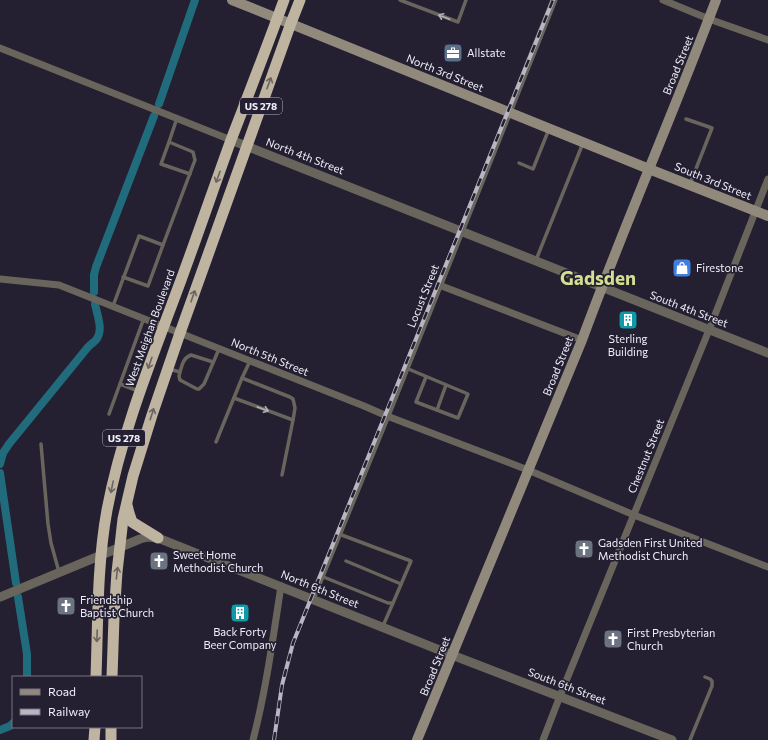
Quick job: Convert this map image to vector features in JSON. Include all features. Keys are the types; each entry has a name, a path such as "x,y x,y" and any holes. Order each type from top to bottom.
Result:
{"highway":[{"name":"West Meighan Boulevard","path":"96,676 100,555 116,469 129,424 163,326 284,0"},
{"name":"US 278","path":"112,676 114,617 123,518 133,476 180,333 290,23 300,0"},
{"path":"127,504 128,513 132,522 158,538"},
{"path":"94,740 95,728"},
{"path":"111,728 111,740"}],"main road":[{"name":"North 3rd Street","path":"232,0 649,169"},
{"name":"Broad Street","path":"417,740 582,340 601,288 716,0"},
{"name":"South 3rd Street","path":"649,169 768,216"}],"street":[{"name":"Locust Street","path":"312,599 554,0"},
{"path":"663,0 709,19 768,40"},
{"name":"North 4th Street","path":"0,48 601,288"},
{"name":"Chestnut Street","path":"543,740 709,330 768,179"},
{"name":"North 5th Street","path":"0,279 59,285 220,348 387,416 528,470 634,515 768,567"},
{"path":"439,285 582,340"},
{"name":"South 4th Street","path":"601,288 768,353"},
{"name":"North 6th Street","path":"0,597 140,539 148,537 158,538 452,655"},
{"path":"252,740 259,717 281,586"},
{"name":"South 6th Street","path":"452,655 672,740"}],"lane":[{"path":"400,0 458,22 466,0"},
{"path":"177,118 161,164 190,174"},
{"path":"686,119 712,128 689,184"},
{"path":"519,163 534,169 550,128"},
{"path":"123,277 148,286 195,160 193,152 169,142"},
{"path":"535,261 584,142"},
{"path":"112,306 139,236 163,245"},
{"path":"109,414 144,318"},
{"path":"214,362 191,355 188,356 184,360 179,376 180,380 199,389 204,384 214,362 220,348"},
{"path":"216,442 250,361"},
{"path":"406,368 468,394 458,418 416,402 426,377"},
{"path":"168,369 180,372"},
{"path":"242,378 293,399 295,408 282,475"},
{"path":"120,384 140,392"},
{"path":"437,410 446,385"},
{"path":"234,398 293,420"},
{"path":"41,444 48,524 51,543 59,573"},
{"path":"339,533 411,561 383,627"},
{"path":"346,561 401,584"},
{"path":"321,576 388,603 393,603"},
{"path":"690,740 712,686 712,681 705,677"}],"waterway":[{"path":"159,104 195,0"},
{"path":"94,292 94,275 96,267 154,116"},
{"path":"0,464 3,453 9,444 88,347 96,340 100,332 100,327 95,304"},
{"path":"0,473 16,583"},
{"path":"18,597 27,654 27,676"},
{"path":"0,730 12,724"}],"railway":[{"path":"274,740 282,685 293,643 553,0"}],"place":[{"name":"Allstate","path":"453,53"},
{"name":"Firestone","path":"682,268"},
{"name":"Sterling Building","path":"628,320"},
{"name":"Gadsden First United Methodist Church","path":"584,549"},
{"name":"Sweet Home Methodist Church","path":"159,561"},
{"name":"Friendship Baptist Church","path":"66,606"},
{"name":"Back Forty Beer Company","path":"240,613"},
{"name":"First Presbyterian Church","path":"613,639"}],"district":[{"name":"Gadsden","path":"598,278"}]}
